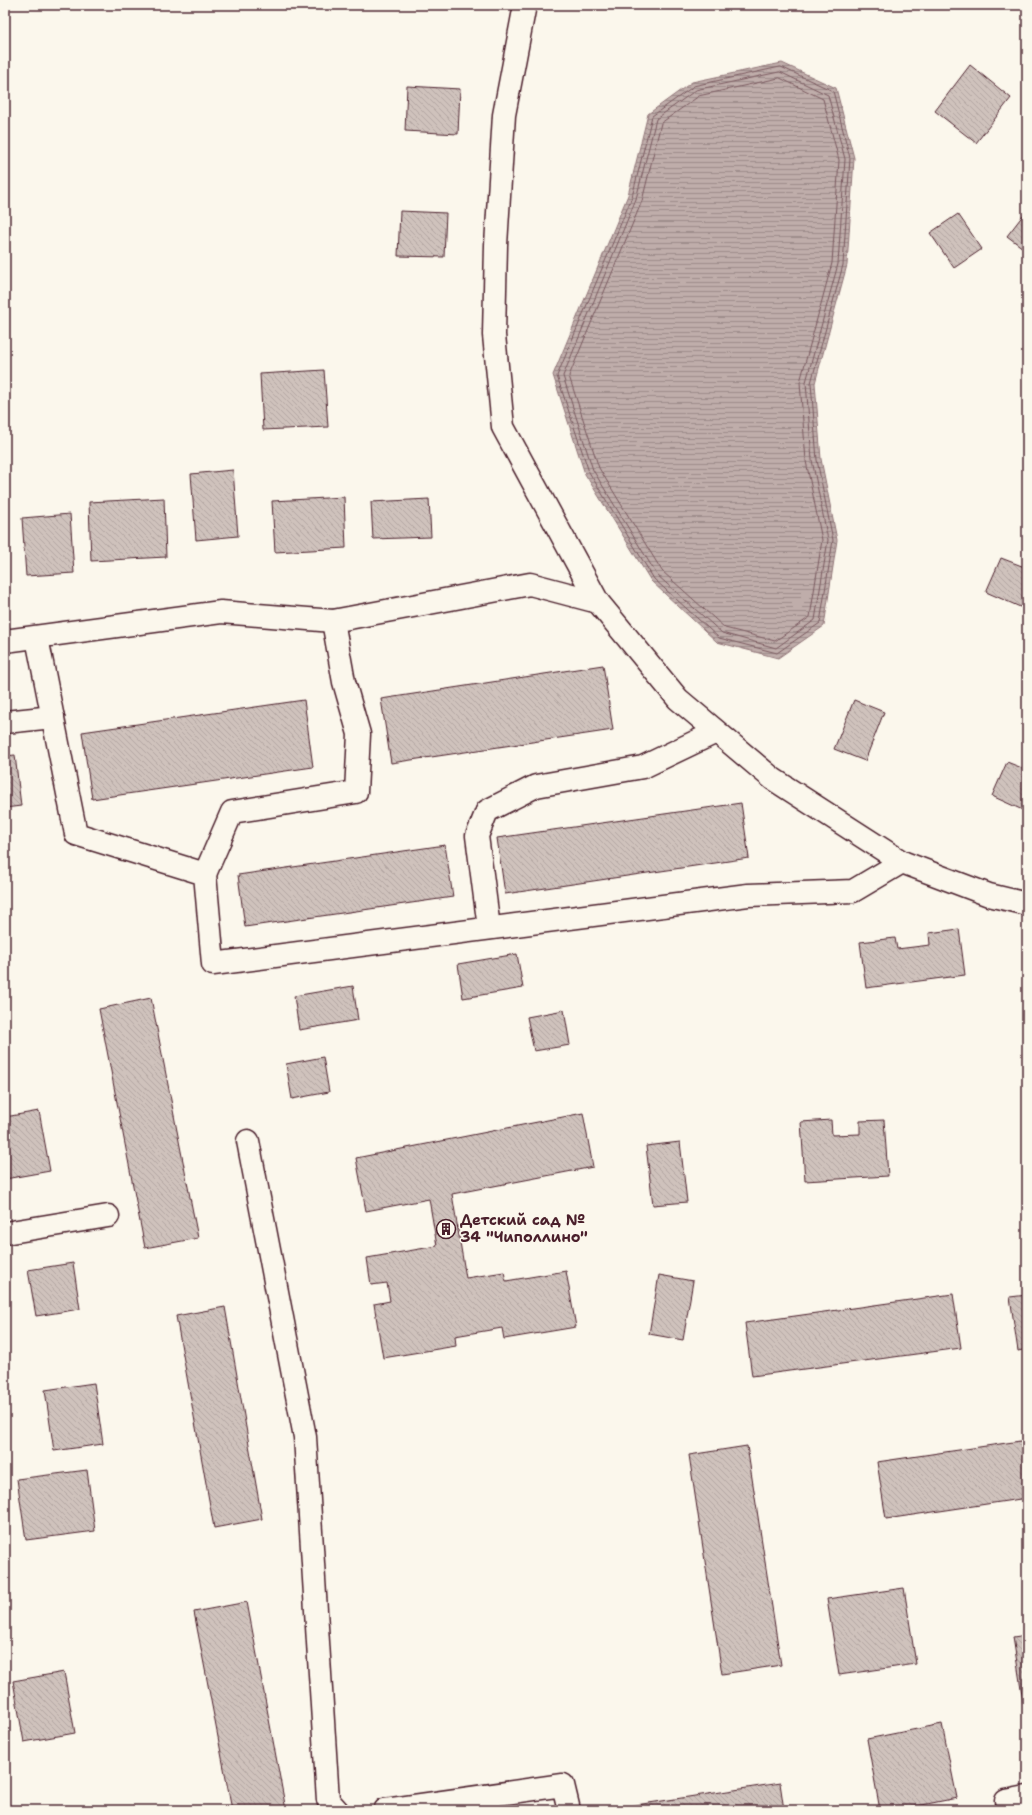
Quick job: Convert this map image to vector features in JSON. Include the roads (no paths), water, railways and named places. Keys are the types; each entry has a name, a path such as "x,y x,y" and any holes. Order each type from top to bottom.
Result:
{"street":[{"path":"524,5 504,115 496,245 494,335 504,427 598,602 678,699 773,779 902,862 989,895 1027,904"},
{"path":"5,641 37,638 221,612 333,621 530,584 598,602"},
{"path":"333,621 344,682 359,734 356,792 232,812 205,874 213,964 748,895 853,891 902,862"},
{"path":"37,638 76,834 205,874"},
{"path":"5,722 52,717"},
{"path":"489,928 477,836 487,812 536,786 643,767 716,732"},
{"path":"248,1141 305,1437 328,1800 337,1810"},
{"path":"5,1233 108,1216"},
{"path":"385,1810 563,1785 569,1810"},
{"path":"1008,1810 1006,1801 1027,1798"}],"water":[{"path":"782,63 836,88 854,158 847,265 815,383 821,459 837,540 824,626 778,658 717,642 651,581 585,474 553,375 628,195 648,114 692,82"}],"place":[{"name":"Детский сад № 34 \"Чиполлино\"","path":"446,1229"}]}
